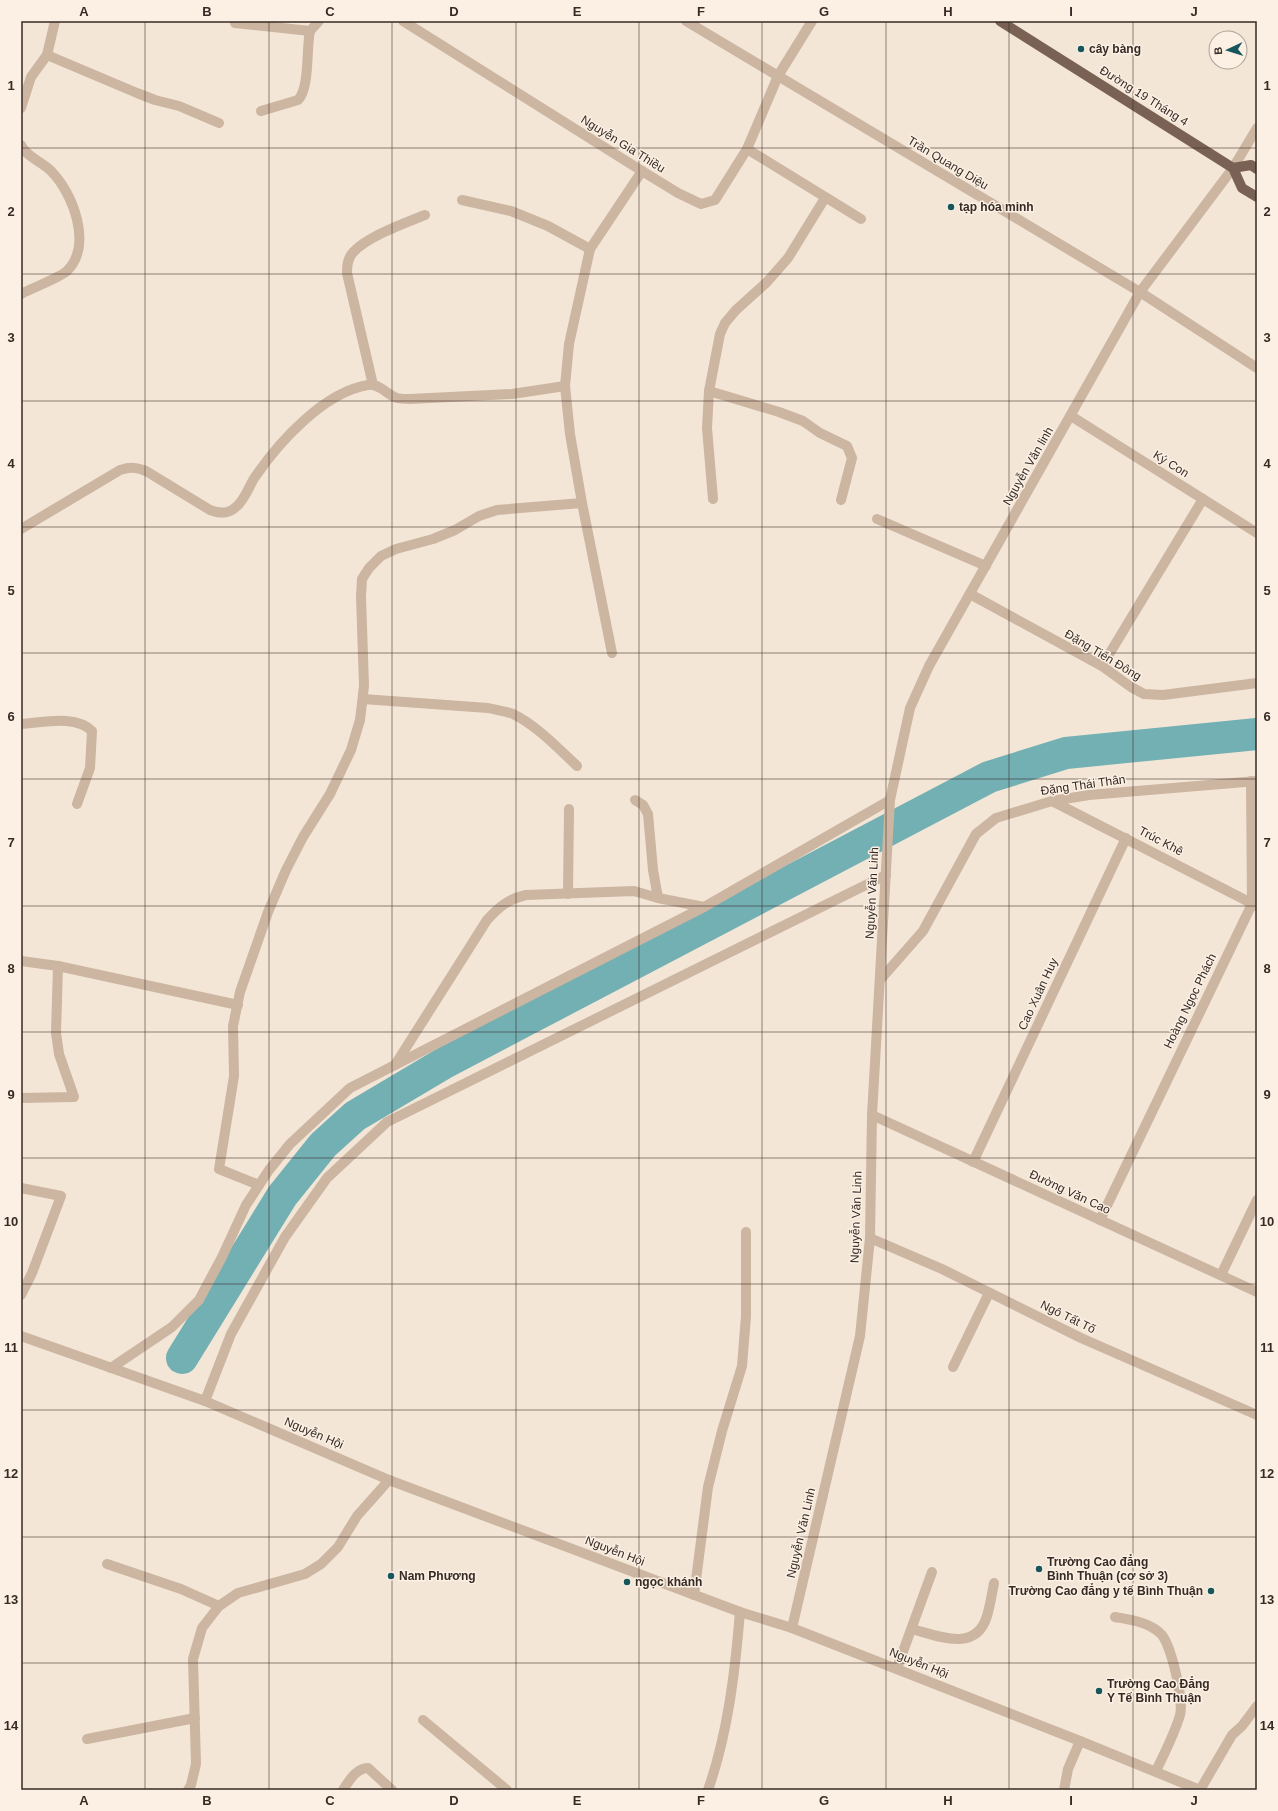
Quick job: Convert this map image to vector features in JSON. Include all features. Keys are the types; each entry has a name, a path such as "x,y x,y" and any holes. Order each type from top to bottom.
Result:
{"main road":[{"name":"Đường 19 Tháng 4","path":"1000,21 1233,168"},
{"path":"1257,169 1251,166 1233,168 1242,188 1257,197"}],"street":[{"path":"21,108 31,77 47,55 56,21"},
{"path":"261,110 298,100 302,96 305,82 310,31 319,21"},
{"name":"Nguyễn Gia Thiều","path":"403,21 642,171 678,193 701,204 715,200 747,149 778,76 812,21"},
{"name":"Trần Quang Diệu","path":"686,21 1140,292 1257,368"},
{"path":"235,23 310,31"},
{"path":"47,55 149,98 179,106 219,123"},
{"name":"Nguyễn Văn linh","path":"890,800 910,708 929,666 1072,416 1140,292 1233,168 1257,128"},
{"path":"747,149 861,219"},
{"path":"21,294 66,272 74,264 79,246 74,205 65,187 51,170 23,151"},
{"path":"612,653 582,503 570,434 566,386 569,344 590,249 642,171"},
{"path":"713,498 707,428 709,391 720,334 725,323 736,310 767,282 788,258 825,198"},
{"path":"462,200 511,211 548,226 590,249"},
{"path":"373,385 347,273 347,262 358,248 375,237 425,215"},
{"path":"21,529 120,470 130,467 138,467 146,471 210,510 219,514 229,512 238,505 254,477 291,432 303,421 334,399 356,388 369,384 398,398 410,399 512,394 566,386"},
{"path":"709,391 779,412 803,421 820,433 847,446 852,458 841,500"},
{"name":"Ký Con","path":"1072,416 1257,533"},
{"path":"1102,666 1204,499"},
{"path":"259,1185 219,1169 234,1076 233,1026 240,992 268,912 286,870 303,837 330,794 351,750 360,720 363,699 362,579 369,568 381,556 396,549 433,539 455,530 479,516 497,510 582,503"},
{"path":"877,519 986,566"},
{"name":"Đặng Tiến Đông","path":"970,594 1102,666 1131,687 1144,694 1163,695 1257,683"},
{"path":"363,699 488,708 504,711 529,724 577,766"},
{"path":"21,724 64,721 88,727 92,731 90,768 77,804"},
{"name":"Đặng Thái Thân","path":"880,980 923,930 976,834 996,818 1052,801 1089,795 1254,781"},
{"name":"Hoàng Ngọc Phách","path":"1100,1220 1254,905 1254,781"},
{"path":"635,800 643,805 648,814 653,870 658,898"},
{"path":"111,1368 172,1327 199,1300 222,1257 246,1205 268,1170 290,1144 350,1088 704,907 890,800"},
{"name":"Nguyễn Văn Linh","path":"792,1628 860,1336 870,1238 872,1115 890,800"},
{"name":"Trúc Khê","path":"1052,801 1254,905"},
{"path":"568,809 568,894"},
{"name":"Cao Xuân Huy","path":"973,1162 1126,838"},
{"path":"204,1401 231,1334 285,1237 327,1178 387,1122 886,875"},
{"path":"394,1065 487,920 501,905 513,898 526,895 634,890 658,898 704,907"},
{"path":"21,961 58,966 238,1005"},
{"path":"21,1098 74,1097 59,1054 56,1033 58,966"},
{"name":"Đường Văn Cao","path":"872,1115 1257,1292"},
{"path":"21,1188 61,1196 32,1273 21,1295"},
{"path":"1221,1275 1257,1200"},
{"path":"694,1595 708,1487 722,1431 742,1366 746,1316 746,1232"},
{"name":"Ngô Tất Tố","path":"870,1238 942,1269 1081,1338 1257,1415"},
{"path":"953,1367 989,1293"},
{"name":"Nguyễn Hội","path":"21,1336 204,1401 389,1480 694,1595 740,1612 792,1628 897,1668 1200,1790"},
{"path":"188,1790 191,1785 196,1764 194,1659 202,1628 219,1606 238,1593 305,1574 321,1564 338,1547 357,1516 389,1480"},
{"path":"107,1564 181,1590 219,1606"},
{"path":"897,1668 932,1572"},
{"path":"912,1629 945,1638 960,1640 969,1638 980,1630 987,1618 994,1583"},
{"path":"708,1790 714,1770 734,1678 740,1612"},
{"path":"1115,1617 1150,1625 1162,1634 1172,1659 1181,1700 1180,1715 1156,1771"},
{"path":"1200,1790 1232,1735 1242,1726 1257,1706"},
{"path":"87,1739 195,1718"},
{"path":"423,1720 507,1790"},
{"path":"1064,1790 1068,1769 1075,1749 1080,1741"},
{"path":"343,1790 362,1768 368,1768 392,1790"}],"waterway":[{"path":"182,1358 282,1196 323,1145 355,1116 446,1062 989,777 1066,753 1257,734"}],"place":[{"name":"cây bàng","path":"1081,49"},
{"name":"tạp hóa minh","path":"951,207"},
{"name":"Trường Cao đẳng Bình Thuận (cơ sở 3)","path":"1039,1569"},
{"name":"Nam Phương","path":"391,1576"},
{"name":"ngọc khánh","path":"627,1582"},
{"name":"Trường Cao đẳng y tế Bình Thuận","path":"1211,1591"},
{"name":"Trường Cao Đẳng Y Tế Bình Thuận","path":"1099,1691"}]}
